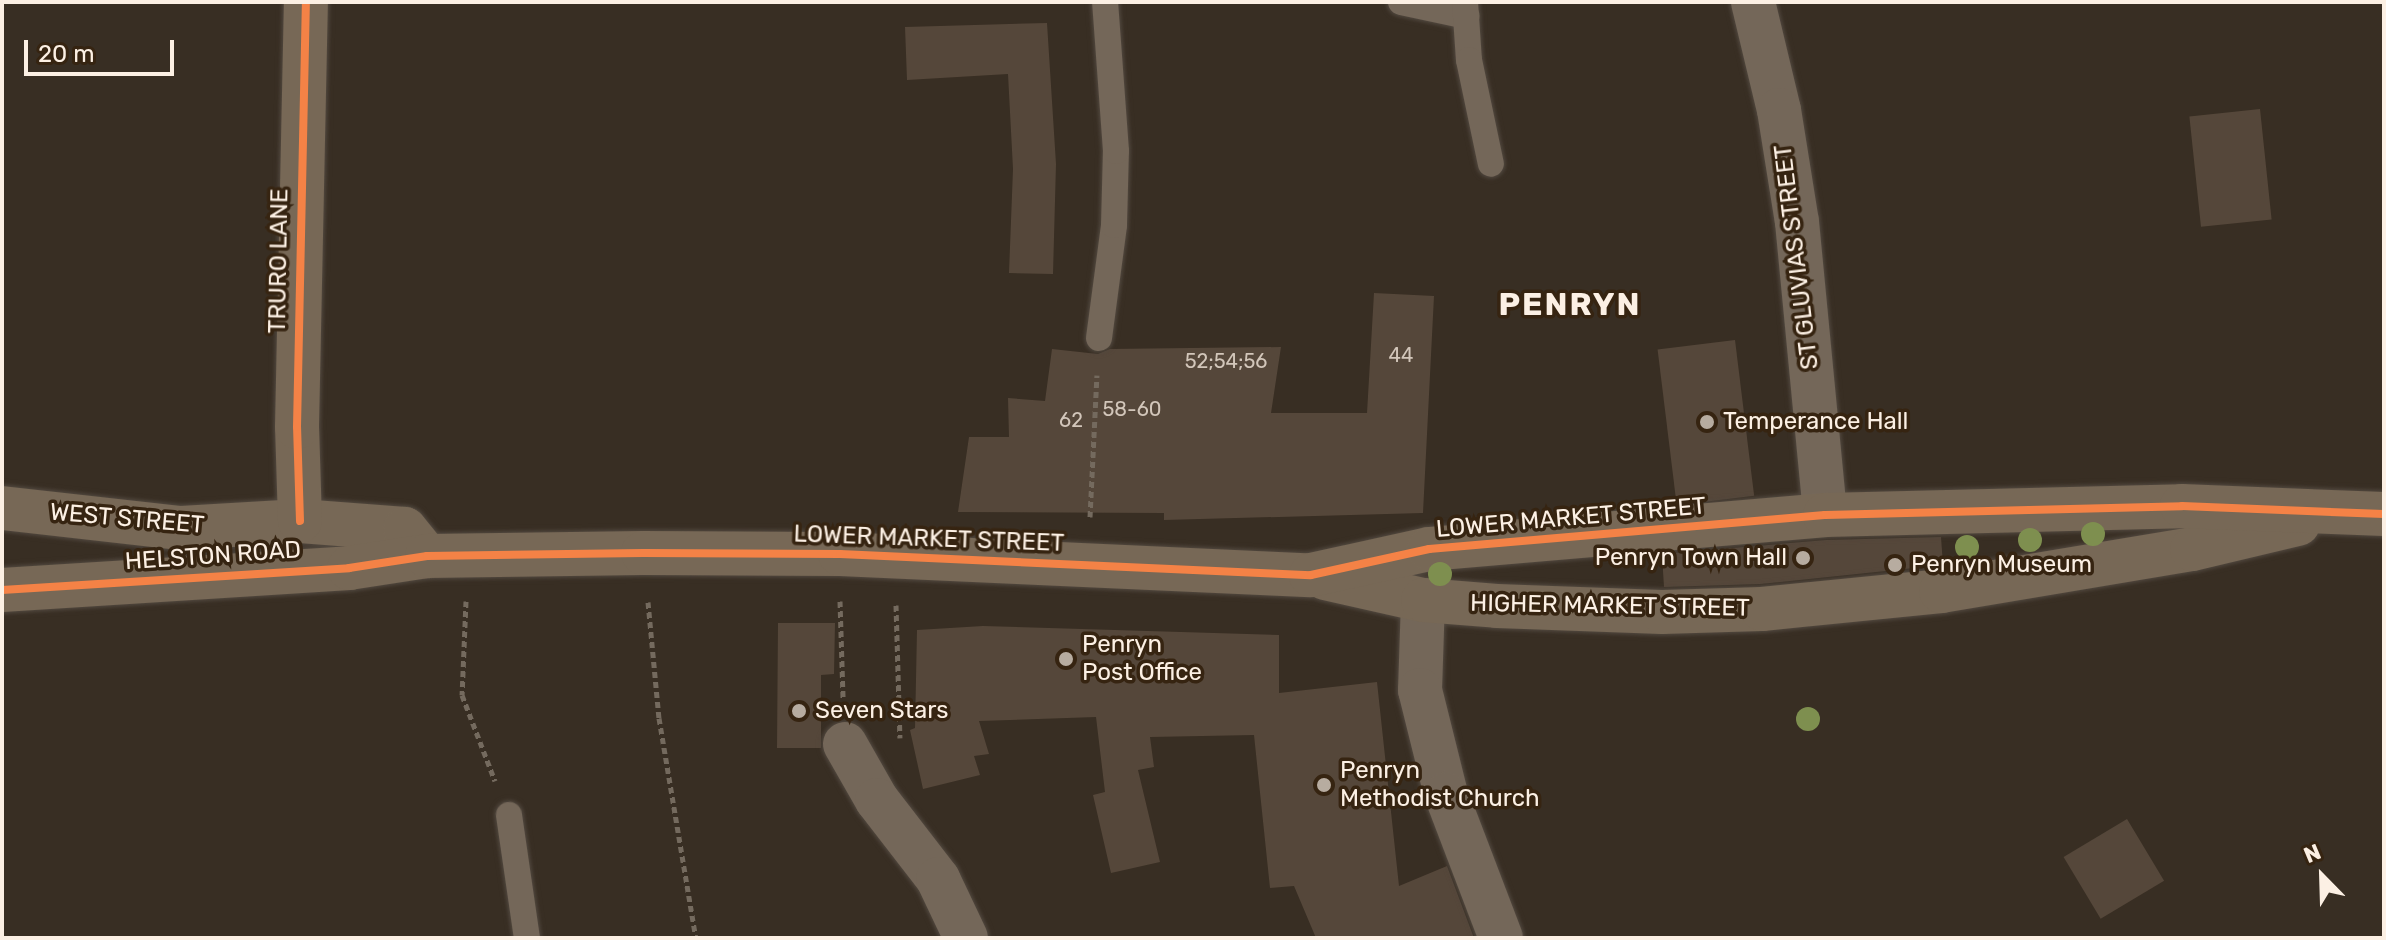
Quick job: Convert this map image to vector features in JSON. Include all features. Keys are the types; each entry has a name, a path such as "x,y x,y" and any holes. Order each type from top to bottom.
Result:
{"street":[{"name":"TRURO LANE","path":"300,521 297,427 306,2"},
{"name":"ST GLUVIAS STREET","path":"1753,2 1779,110 1797,222 1825,515"},
{"name":"LOWER MARKET STREET","path":"447,556 840,554 1311,575 1429,549 1825,515 2182,506 2335,515 2384,514"},
{"name":"WEST STREET","path":"2,508 181,528 300,521 405,529 447,556"},
{"name":"HIGHER MARKET STREET","path":"1311,575 1423,600 1662,612 1777,607 1941,591 2192,549 2335,515"},
{"name":"HELSTON ROAD","path":"2,590 349,568 447,556"},
{"path":"1423,600 1420,690 1446,794 1501,938"},
{"path":"845,744 877,800 938,879 966,938"}],"lane":[{"path":"1099,338 1114,225 1116,151 1105,2"},
{"path":"1401,2 1466,9 1469,60 1491,164"},
{"path":"509,815 527,938"}],"path":[{"path":"1084,566 1099,338"},
{"path":"643,553 659,718 696,938"},
{"path":"840,554 845,744"},
{"path":"447,556 462,695 509,815"},
{"path":"895,557 897,722 902,748"}],"building":[{"path":"1047,23 1056,164 1053,274 1009,273 1013,169 1008,74 907,80 905,27"},
{"path":"2260,109 2272,219 2201,227 2189,116"},
{"path":"1374,293 1434,296 1423,513 1164,520 1164,513 958,512 969,437 1009,437 1008,398 1045,401 1052,349 1098,354 1110,349 1281,347 1271,413 1367,413"},
{"name":"Temperance Hall","path":"1735,340 1754,496 1677,505 1658,350"},
{"name":"Penryn Town Hall","path":"1941,537 1943,565 1760,584 1664,587 1662,554 1826,540"},
{"name":"Seven Stars","path":"778,623 835,623 834,674 821,675 821,748 777,748"},
{"path":"983,626 1279,635 1279,693 1377,682 1399,886 1447,866 1474,938 1316,938 1294,886 1270,888 1254,735 1150,737 1154,767 1138,770 1160,862 1111,873 1093,795 1105,792 1096,717 979,721 989,754 974,756 980,775 923,789 910,730 915,728 917,630"},
{"path":"2127,819 2164,881 2101,919 2064,857"}],"cycle path":[{"path":"300,521 297,427 306,2"},
{"path":"2,590 349,568 427,556 643,553 840,554 1311,575 1429,549 1825,515 2182,506 2384,514"}],"place":[{"name":"Temperance Hall","path":"1707,422"},
{"name":"Penryn Town Hall","path":"1803,558"},
{"name":"Penryn Museum","path":"1895,565"},
{"name":"Penryn Post Office","path":"1066,659"},
{"name":"Seven Stars","path":"799,711"},
{"name":"Penryn Methodist Church","path":"1324,785"}],"district":[{"name":"PENRYN","path":"1570,304"}]}
